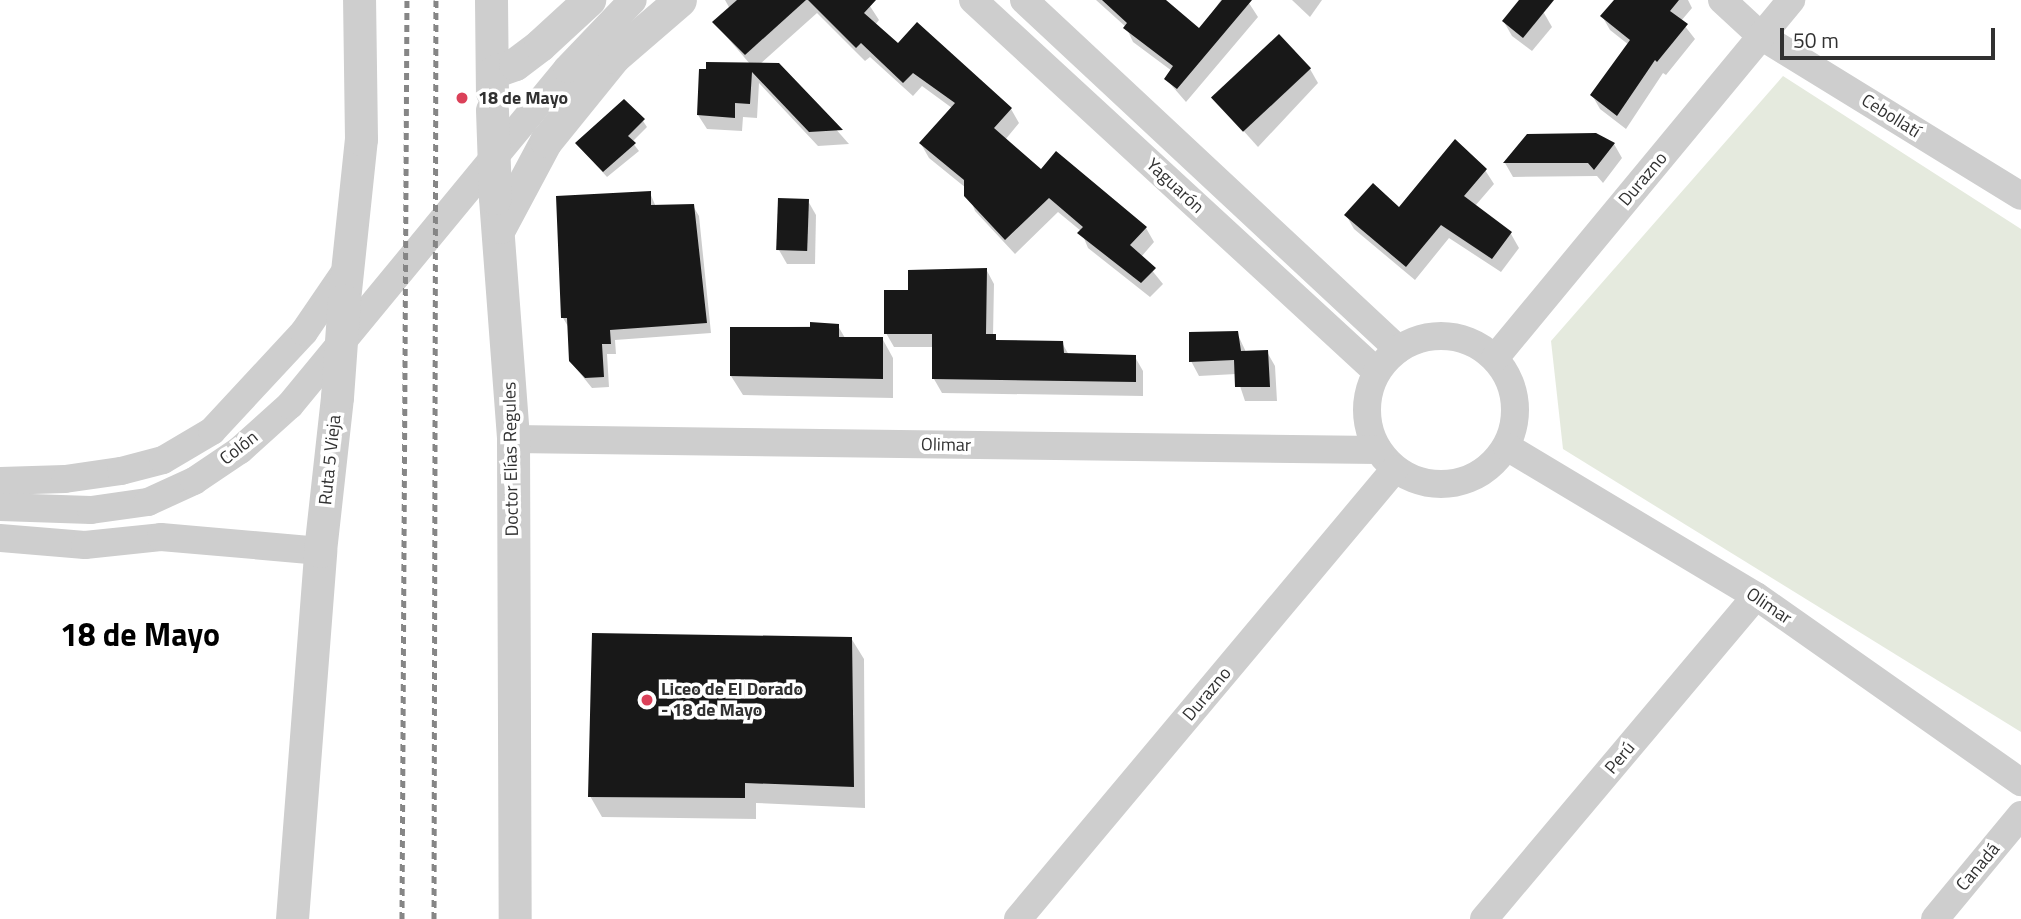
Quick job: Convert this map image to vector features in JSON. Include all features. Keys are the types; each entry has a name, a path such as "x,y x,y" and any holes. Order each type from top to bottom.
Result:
{"street":[{"name":"Ruta 5 Vieja","path":"292,919 320,551 361,139 359,0"},
{"name":"Doctor Elías Regules","path":"491,0 497,213 513,439 515,919"},
{"path":"493,72 515,64 589,0"},
{"name":"Colón","path":"0,507 91,510 148,502 194,481 240,450 290,405 412,261 567,69 633,0"},
{"path":"497,213 546,141 614,57 680,0"},
{"name":"Yaguarón","path":"973,0 1377,372"},
{"name":"Yaguarón","path":"1024,0 1398,349"},
{"name":"Cebollatí","path":"1722,0 1760,36 2021,196"},
{"name":"Durazno","path":"1495,358 1791,0"},
{"name":"Colón","path":"0,481 121,471 163,460 212,431 345,284"},
{"path":"1430,336 1465,339 1495,358 1512,384 1515,406 1507,447 1490,467 1468,480 1443,484 1418,481 1387,459 1368,425 1367,398 1377,372 1398,349 1430,336"},
{"name":"Olimar","path":"513,439 1387,459"},
{"name":"Olimar","path":"1507,447 1756,596 2021,782"},
{"name":"Durazno","path":"1018,919 1387,459"},
{"path":"0,538 85,545 161,537 320,551"},
{"name":"Perú","path":"1484,919 1756,596"},
{"name":"Canadá","path":"1934,919 2021,815"}],"shaded area":[{"path":"1783,76 2021,229 2021,732 1563,449 1551,341"}],"building":[{"path":"737,0 806,0 745,55 712,22"},
{"path":"808,0 876,0 864,13 898,43 917,22 1012,108 994,128 1041,169 1056,151 1147,227 1130,245 1156,268 1141,283 1077,233 1083,227 1049,198 1005,240 964,196 964,180 919,143 955,103 913,73 903,83 861,43 856,48"},
{"path":"1102,0 1166,0 1199,28 1222,0 1252,0 1177,89 1164,79 1173,66 1123,28 1127,23"},
{"path":"1519,0 1554,0 1523,38 1502,21"},
{"path":"1614,0 1679,0 1670,11 1688,24 1657,62 1655,60 1617,116 1590,95 1630,40 1600,16"},
{"path":"1279,34 1311,68 1243,132 1211,97"},
{"path":"706,62 779,63 843,130 809,132 752,72 750,104 735,103 735,118 697,115 699,69 706,69"},
{"path":"624,99 645,119 628,136 636,143 603,172 575,143"},
{"path":"1596,133 1615,143 1594,170 1588,163 1503,163 1527,134"},
{"path":"1455,139 1487,169 1464,196 1512,232 1492,259 1441,225 1406,267 1344,215 1373,183 1399,207"},
{"path":"651,191 651,205 694,204 707,323 610,330 611,344 602,344 604,377 585,378 569,361 567,318 561,318 556,196"},
{"path":"778,198 809,199 807,251 776,250"},
{"path":"987,268 986,334 996,334 996,340 1063,341 1064,353 1136,355 1136,382 932,379 932,334 884,334 884,290 908,290 908,270"},
{"path":"810,322 839,324 839,337 883,337 883,379 730,376 730,327 810,327"},
{"path":"1238,331 1241,351 1268,350 1270,387 1235,387 1234,360 1189,362 1189,332"},
{"path":"592,633 852,637 854,787 745,783 745,798 588,797"}],"railway":[{"path":"402,919 407,0"},
{"path":"434,919 436,0"}],"place":[{"name":"18 de Mayo","path":"462,98"},
{"name":"Liceo de El Dorado - 18 de Mayo","path":"647,700"}],"district":[{"name":"18 de Mayo","path":"140,634"}]}
